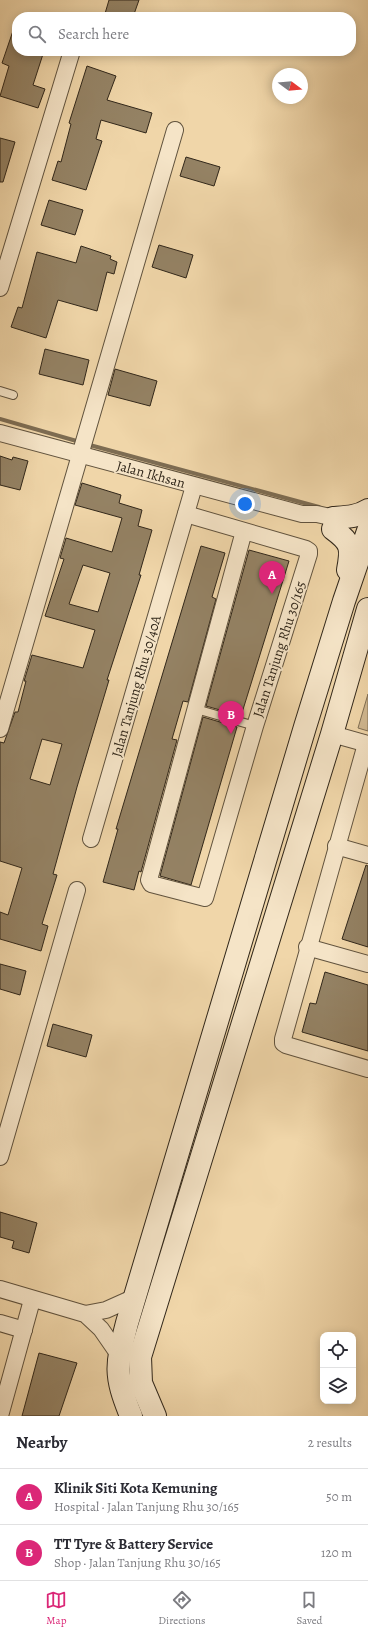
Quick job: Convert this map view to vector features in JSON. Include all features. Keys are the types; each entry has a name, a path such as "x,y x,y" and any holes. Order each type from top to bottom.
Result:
{"main road":[{"path":"344,601 351,554 350,545 333,523 362,514 368,510"},
{"path":"131,1416 120,1390 117,1375 119,1354 344,601 367,535"},
{"path":"155,1416 141,1383 140,1357 332,734 368,609"}],"street":[{"path":"0,288 70,56"},
{"path":"0,729 175,130"},
{"name":"Jalan Ikhsan","path":"0,434 82,445 194,486 302,514 315,523 333,523 367,535"},
{"name":"Jalan Tanjung Rhu 30/40A","path":"91,839 194,486"},
{"path":"186,514 244,531 196,709"},
{"name":"Jalan Tanjung Rhu 30/165","path":"196,709 148,880 151,884 205,898 254,726 309,554 309,551 306,549 244,531"},
{"path":"332,734 367,744 307,947 284,1034 283,1043 291,1047 368,1069"},
{"path":"336,846 368,855"},
{"path":"0,1158 77,890"},
{"path":"307,947 368,964"},
{"path":"0,1289 32,1300 84,1314 101,1329 119,1354"},
{"path":"84,1314 113,1307 135,1297"},
{"path":"0,1416 32,1300"},
{"path":"0,1323 24,1330"}],"lane":[{"path":"0,391 12,395"},
{"path":"196,709 254,726"}],"shaded area":[{"path":"368,694 368,731 358,728"}],"building":[{"path":"109,0 139,0 135,12 105,12"},
{"path":"12,34 12,56 42,56 33,85 45,89 38,108 0,96 9,66 2,63"},
{"path":"87,66 116,76 107,100 152,113 146,133 101,120 96,139 102,141 86,190 52,180 58,161 61,162 71,124 69,123"},
{"path":"0,138 15,142 3,182 0,182"},
{"path":"186,157 220,167 214,186 180,176"},
{"path":"49,200 83,210 75,235 41,225"},
{"path":"159,245 193,255 186,278 152,267"},
{"path":"81,246 111,256 110,259 117,262 114,274 107,272 97,311 58,300 46,338 11,327 18,307 22,308 37,252 76,263"},
{"path":"45,349 89,360 83,385 39,374"},
{"path":"115,369 157,381 150,406 108,395"},
{"path":"0,456 12,460 13,457 28,461 20,490 0,485"},
{"path":"82,483 121,495 119,503 142,510 138,526 152,530 139,575 141,575 107,680 109,680 53,874 57,875 42,924 48,926 41,951 0,939 0,912 8,915 22,868 0,861 0,742 4,743 15,712 18,712 26,681 24,681 32,655 83,668 95,630 45,616 64,559 60,558 66,538 112,552 122,518 75,505","holes":["83,565 110,573 98,612 69,604","42,739 62,744 50,785 30,779"]},
{"path":"201,546 225,553 212,597 216,599 188,702 183,701 172,739 177,740 141,872 139,871 134,890 103,882 118,829 116,829"},
{"path":"249,550 289,561 241,716 206,706"},
{"path":"203,717 237,727 191,885 160,876"},
{"path":"366,865 368,866 368,947 342,939"},
{"path":"0,964 26,971 20,995 0,989"},
{"path":"325,972 368,985 368,1051 302,1032 310,1003 316,1004"},
{"path":"53,1024 92,1035 86,1057 47,1046"},
{"path":"0,1212 37,1223 29,1253 12,1248 14,1241 0,1237"},
{"path":"39,1353 77,1363 59,1416 22,1416"}],"waterway":[{"path":"0,419 80,442"},
{"path":"86,444 319,507"}],"place":[{"name":"Klinik Siti Kota Kemuning","path":"272,594"},
{"name":"TT Tyre & Battery Service","path":"231,734"}]}
